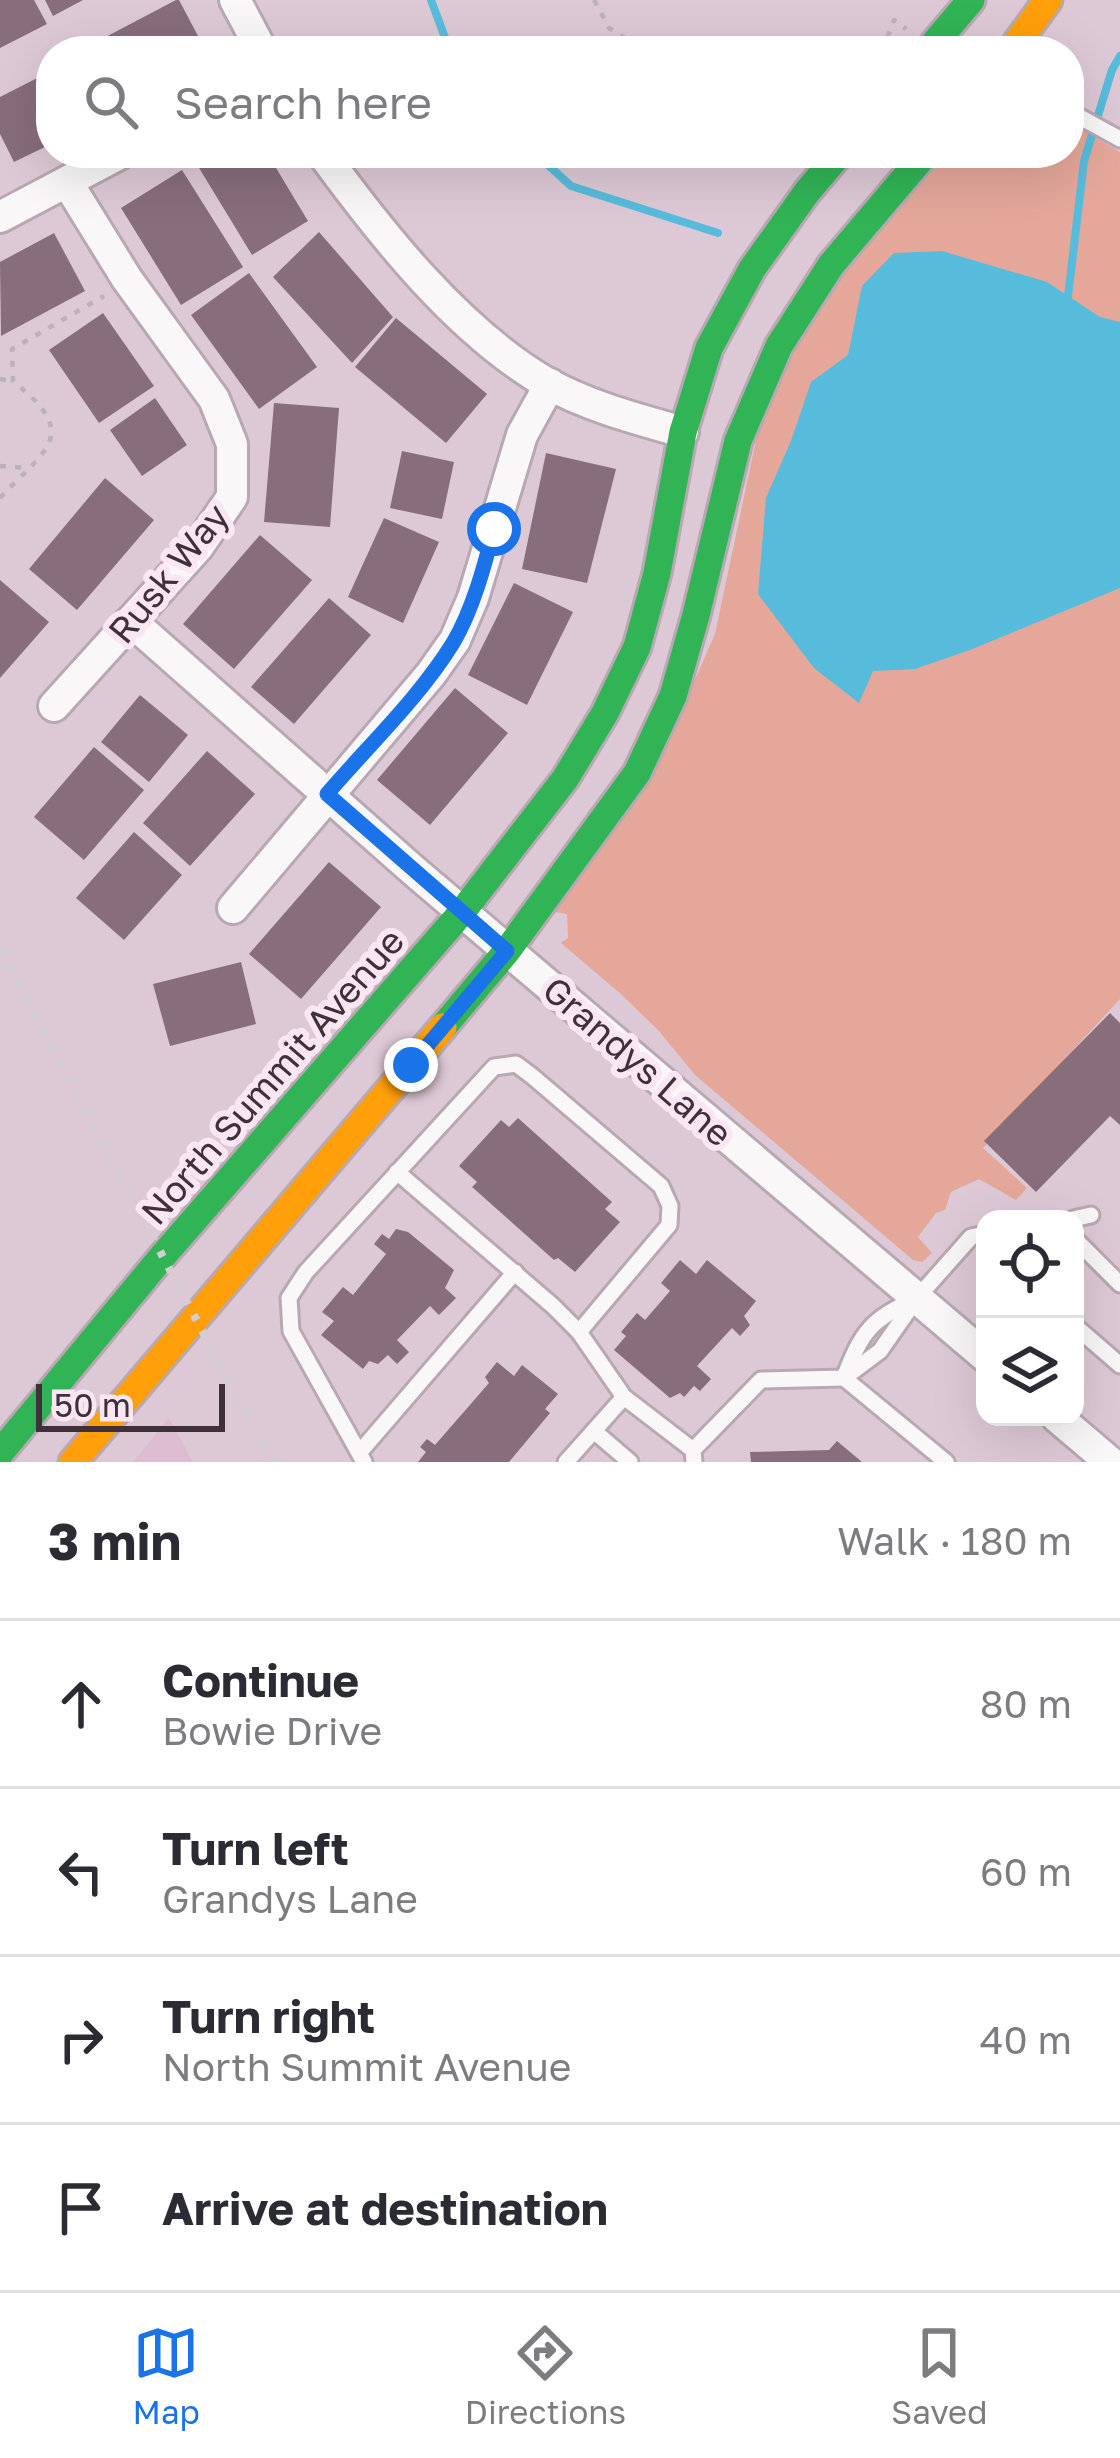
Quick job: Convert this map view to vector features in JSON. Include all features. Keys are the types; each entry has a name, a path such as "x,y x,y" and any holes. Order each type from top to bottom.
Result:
{"main road":[{"path":"1022,36 1048,0"},
{"name":"North Summit Avenue","path":"73,1462 507,951 637,773 673,696 696,615 711,437 709,348 752,269 828,168"},
{"name":"North Summit Avenue","path":"0,1454 161,1258 462,912 566,779 637,647 657,572 711,437 831,265 913,168"}],"street":[{"path":"235,0 254,36"},
{"path":"0,218 93,168"},
{"path":"333,168 375,226 447,303 518,364 550,384 626,415 711,437"},
{"name":"Rusk Way","path":"54,706 198,547 232,497 232,445 214,399 127,279 67,182"},
{"path":"233,908 455,640 480,577 522,435 550,384"},
{"name":"Grandys Lane","path":"131,621 507,951 976,1348"},
{"path":"1068,1426 1111,1462"}],"lane":[{"path":"1084,119 1120,139"},
{"path":"515,1272 362,1458 291,1331 289,1298 306,1272 494,1066 516,1064 662,1186 670,1206 669,1225 579,1333"},
{"path":"397,1172 553,1306 579,1333 624,1397 694,1456 761,1380 844,1378 880,1351 916,1298 976,1237"},
{"path":"1084,1217 1091,1215"},
{"path":"1084,1248 1120,1284"},
{"path":"1084,1334 1120,1365"},
{"path":"844,1378 946,1462"},
{"path":"566,1462 624,1397"},
{"path":"594,1431 630,1462"},
{"path":"1111,1462 1120,1453"}],"path":[{"path":"594,0 609,28 622,36"},
{"path":"888,36 894,20 907,30"},
{"path":"13,381 12,349 104,296"},
{"path":"0,379 13,381 46,410 52,424 52,439 0,498"},
{"path":"0,466 29,468"}],"shaded area":[{"path":"1084,131 1120,152 1120,999 983,1148 1027,1188 1016,1200 979,1179 951,1192 945,1210 936,1213 918,1237 932,1253 922,1262 913,1260 695,1075 659,1031 561,943 568,938 567,914 555,912 671,734 715,634 759,426 821,296 936,168 1084,168"},
{"path":"169,1418 193,1462 133,1462"}],"water":[{"path":"942,251 1047,282 1100,317 1120,322 1120,588 915,669 873,671 859,703 814,668 758,594 766,498 811,382 848,355 862,286 894,253"}],"building":[{"path":"0,0 34,0 47,24 0,48"},
{"path":"45,0 83,0 53,16"},
{"path":"179,0 198,36 108,36"},
{"path":"36,79 36,151 14,162 0,134 0,97"},
{"path":"199,168 276,168 308,221 252,255"},
{"path":"182,170 243,267 181,305 121,208"},
{"path":"319,232 393,317 352,363 273,277"},
{"path":"54,233 85,291 1,336 0,262"},
{"path":"249,273 317,367 259,409 191,315"},
{"path":"103,313 154,386 99,423 49,350"},
{"path":"396,318 487,394 446,443 355,367"},
{"path":"155,398 187,445 142,476 110,430"},
{"path":"274,403 339,408 330,527 264,522"},
{"path":"402,451 454,462 442,519 390,508"},
{"path":"546,453 616,469 587,583 522,569"},
{"path":"105,478 154,520 77,610 29,569"},
{"path":"384,518 439,542 403,623 348,597"},
{"path":"260,535 312,580 234,669 183,624"},
{"path":"0,580 49,622 0,678"},
{"path":"514,583 573,612 527,705 468,675"},
{"path":"329,598 371,635 294,724 251,687"},
{"path":"455,688 508,733 430,825 377,780"},
{"path":"140,695 188,735 149,782 101,742"},
{"path":"94,747 144,790 84,860 34,817"},
{"path":"207,751 255,794 190,866 143,823"},
{"path":"134,832 182,875 124,940 76,898"},
{"path":"329,862 381,907 301,999 249,954"},
{"path":"241,962 256,1024 170,1046 153,984"},
{"path":"1110,1013 1120,1023 1120,1125 1110,1116 1036,1192 984,1141"},
{"path":"518,1118 612,1202 605,1209 620,1222 575,1272 558,1258 554,1260 472,1187 477,1182 459,1166 501,1120 509,1127"},
{"path":"396,1229 408,1232 454,1270 445,1288 456,1298 439,1315 430,1306 397,1340 409,1352 397,1364 388,1355 378,1364 369,1361 363,1369 321,1335 334,1321 322,1312 343,1287 353,1295 386,1254 374,1244 382,1234 389,1239"},
{"path":"680,1260 696,1274 707,1260 756,1301 744,1316 750,1325 740,1336 732,1328 697,1366 711,1379 700,1391 694,1386 684,1397 680,1393 670,1398 614,1350 637,1313 645,1320 670,1291 661,1283"},
{"path":"497,1362 514,1376 522,1365 558,1394 545,1409 550,1413 509,1462 418,1462 426,1452 420,1447 427,1439 435,1445 489,1383 485,1377"},
{"path":"837,1441 862,1462 751,1462 750,1452 829,1450"}],"waterway":[{"path":"431,0 444,36"},
{"path":"1084,161 1120,56"},
{"path":"551,168 571,186 718,233"},
{"path":"1067,305 1083,168"}],"railway":[{"path":"0,949 273,1462"}],"traffic: fast":[{"path":"941,36 971,0"},
{"path":"0,1453 161,1258 462,912 565,779 637,647 657,573 683,432 709,348 752,269 827,168"},
{"path":"443,1027 507,951 637,773 673,696 738,441 779,346 831,265 913,168"}],"traffic: slow":[{"path":"1022,36 1048,0"},
{"path":"73,1462 443,1027"}],"route":[{"path":"411,1065 507,951 327,794 455,640 494,529"}]}
